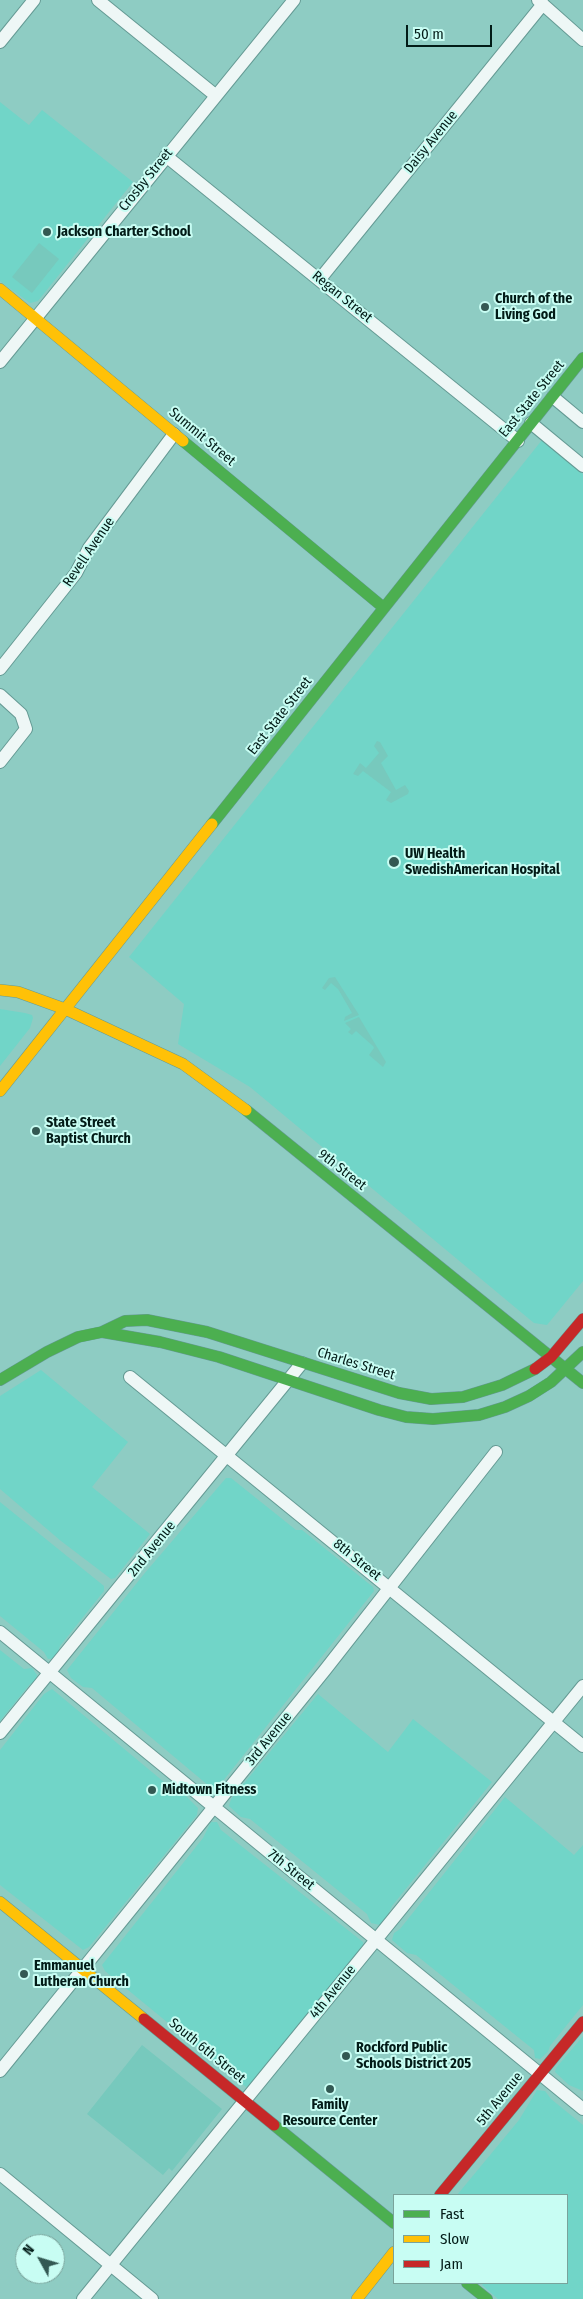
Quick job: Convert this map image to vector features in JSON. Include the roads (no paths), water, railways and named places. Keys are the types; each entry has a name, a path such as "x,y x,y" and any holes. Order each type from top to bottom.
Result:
{"main road":[{"name":"Summit Street","path":"0,289 384,608"},
{"name":"East State Street","path":"0,1091 583,358"},
{"name":"9th Street","path":"0,990 18,992 65,1009 183,1064 228,1096 583,1383"},
{"name":"Charles Street","path":"0,1380 47,1352 78,1337 102,1332 125,1321 147,1320 208,1332 399,1394 431,1399 463,1397 502,1385 532,1370 551,1357 583,1319"},
{"name":"Charles Street","path":"102,1332 160,1342 195,1351 406,1417 457,1418 479,1415 521,1400 548,1384 583,1352"},
{"name":"South 6th Street","path":"0,1902 393,2222"},
{"name":"5th Avenue","path":"441,2194 583,2022"},
{"path":"357,2299 393,2253"},
{"path":"468,2284 487,2299"}],"street":[{"path":"0,42 34,0"},
{"path":"98,0 215,95"},
{"name":"Crosby Street","path":"0,362 294,0"},
{"path":"540,2 583,40"},
{"name":"Daisy Avenue","path":"320,279 540,2"},
{"name":"Regan Street","path":"166,156 518,441"},
{"path":"553,397 583,422"},
{"path":"532,423 583,466"},
{"name":"Revell Avenue","path":"0,669 76,573 89,548 174,434"},
{"path":"0,695 21,714 26,729 0,762"},
{"name":"2nd Avenue","path":"0,1733 51,1673 302,1363"},
{"name":"8th Street","path":"130,1376 391,1587 583,1746"},
{"name":"3rd Avenue","path":"0,2071 391,1587 496,1452"},
{"name":"7th Street","path":"0,1632 583,2109"},
{"name":"4th Avenue","path":"83,2299 583,1686"},
{"path":"0,2174 152,2299"}],"place":[{"name":"Jackson Charter School","path":"47,232"},
{"name":"Church of the Living God","path":"485,307"},
{"name":"UW Health SwedishAmerican Hospital","path":"394,862"},
{"name":"State Street Baptist Church","path":"36,1131"},
{"name":"Midtown Fitness","path":"152,1790"},
{"name":"Emmanuel Lutheran Church","path":"24,1974"},
{"name":"Rockford Public Schools District 205","path":"346,2056"},
{"name":"Family Resource Center","path":"330,2089"}]}
